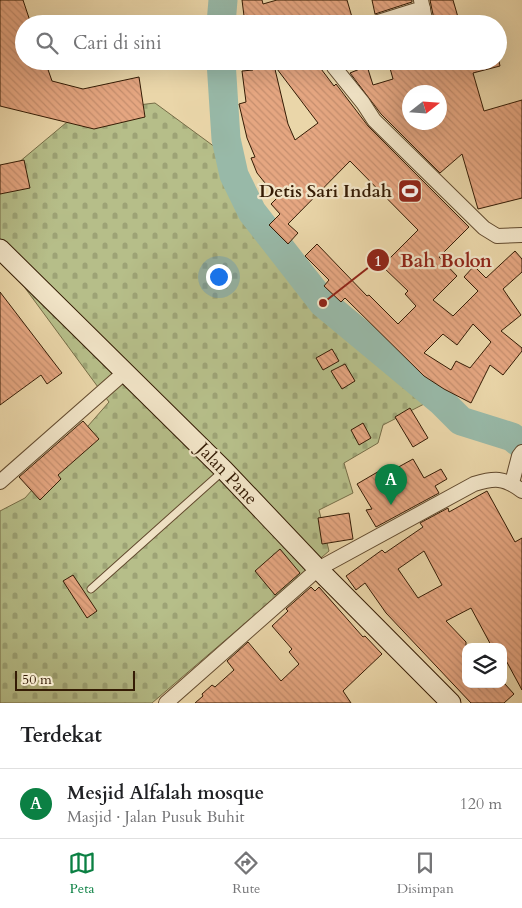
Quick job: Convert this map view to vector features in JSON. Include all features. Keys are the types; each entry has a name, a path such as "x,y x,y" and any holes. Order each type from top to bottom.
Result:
{"street":[{"path":"394,15 422,4"},
{"path":"336,70 374,120 484,228 497,236 522,235"},
{"name":"Jalan Pane","path":"0,249 224,470 318,569 451,703"},
{"path":"0,482 126,372"},
{"path":"166,703 318,569 474,484 493,478 517,487 520,454"}],"lane":[{"path":"91,589 224,470"}],"green space":[{"path":"155,103 219,150 248,221 312,302 426,403 383,425 378,443 344,463 353,493 319,510 329,551 152,703 0,703 0,511 25,498 109,402 0,254 0,178 79,112"}],"building":[{"path":"0,0 23,0 28,15 15,15 15,70 48,70 52,81 83,89 139,77 145,117 94,129 0,106"},
{"path":"242,0 262,0 263,4 277,0 347,0 351,15 244,15"},
{"path":"372,0 412,0 412,2 375,14"},
{"path":"430,0 453,0 457,15 433,15"},
{"path":"275,70 288,124 295,140 318,123 278,70 322,70 334,86 336,84 368,126 469,227 439,257 457,276 433,300 453,316 478,291 464,277 474,266 486,278 515,251 522,259 522,272 503,289 521,315 501,331 522,348 522,351 503,375 490,365 471,403 424,376 345,298 341,302 324,286 329,280 305,256 317,244 367,296 369,295 398,324 416,306 405,294 408,291 382,266 418,230 350,161 288,224 298,233 288,244 269,225 280,214 271,204 277,198 257,173 251,158 255,157 247,138 239,104 246,102 242,71","holes":["473,324 491,342 470,368 456,361 451,370 424,353 443,334 457,345"]},
{"path":"357,70 368,70 373,85 393,79 390,70 485,70 473,73 484,111 522,100 522,198 478,209 462,154 440,173 381,114 350,73"},
{"path":"24,160 30,188 0,194 0,165"},
{"path":"0,292 62,373 47,384 41,375 0,405"},
{"path":"332,349 339,361 323,370 316,358"},
{"path":"345,364 355,381 342,389 331,371"},
{"path":"410,408 428,438 413,447 395,417"},
{"path":"83,421 99,439 58,475 61,479 40,500 19,477"},
{"path":"363,423 371,438 359,445 351,430"},
{"path":"413,459 424,478 441,469 447,479 435,486 439,493 376,527 366,510 372,509 357,484 381,470 384,475"},
{"path":"487,491 515,542 522,538 522,690 507,662 507,643 490,643 471,608 446,621 466,642 462,643 462,688 507,688 507,686 514,694 504,703 471,703 386,613 365,583 356,590 346,576 382,550 385,553 423,527 420,523 448,508 449,512","holes":["424,551 442,585 418,598 398,569"]},
{"path":"349,513 353,539 322,544 318,518"},
{"path":"280,549 300,573 275,595 255,571"},
{"path":"73,575 97,611 87,618 63,581"},
{"path":"311,587 315,591 319,587 363,637 365,636 382,654 343,691 351,703 195,703 212,685 215,687 234,670 227,661 248,642 281,681 299,664 289,652 292,649 272,626 288,611 286,609"}],"waterway":[{"path":"222,15 223,0"},
{"path":"222,70 226,139 234,175 252,212 323,303 441,401 461,421 512,437 522,445"}],"place":[{"name":"Detis Sari Indah","path":"410,191"},
{"name":"Bah Bolon","path":"323,303"},
{"name":"Mesjid Alfalah mosque","path":"391,505"}]}
